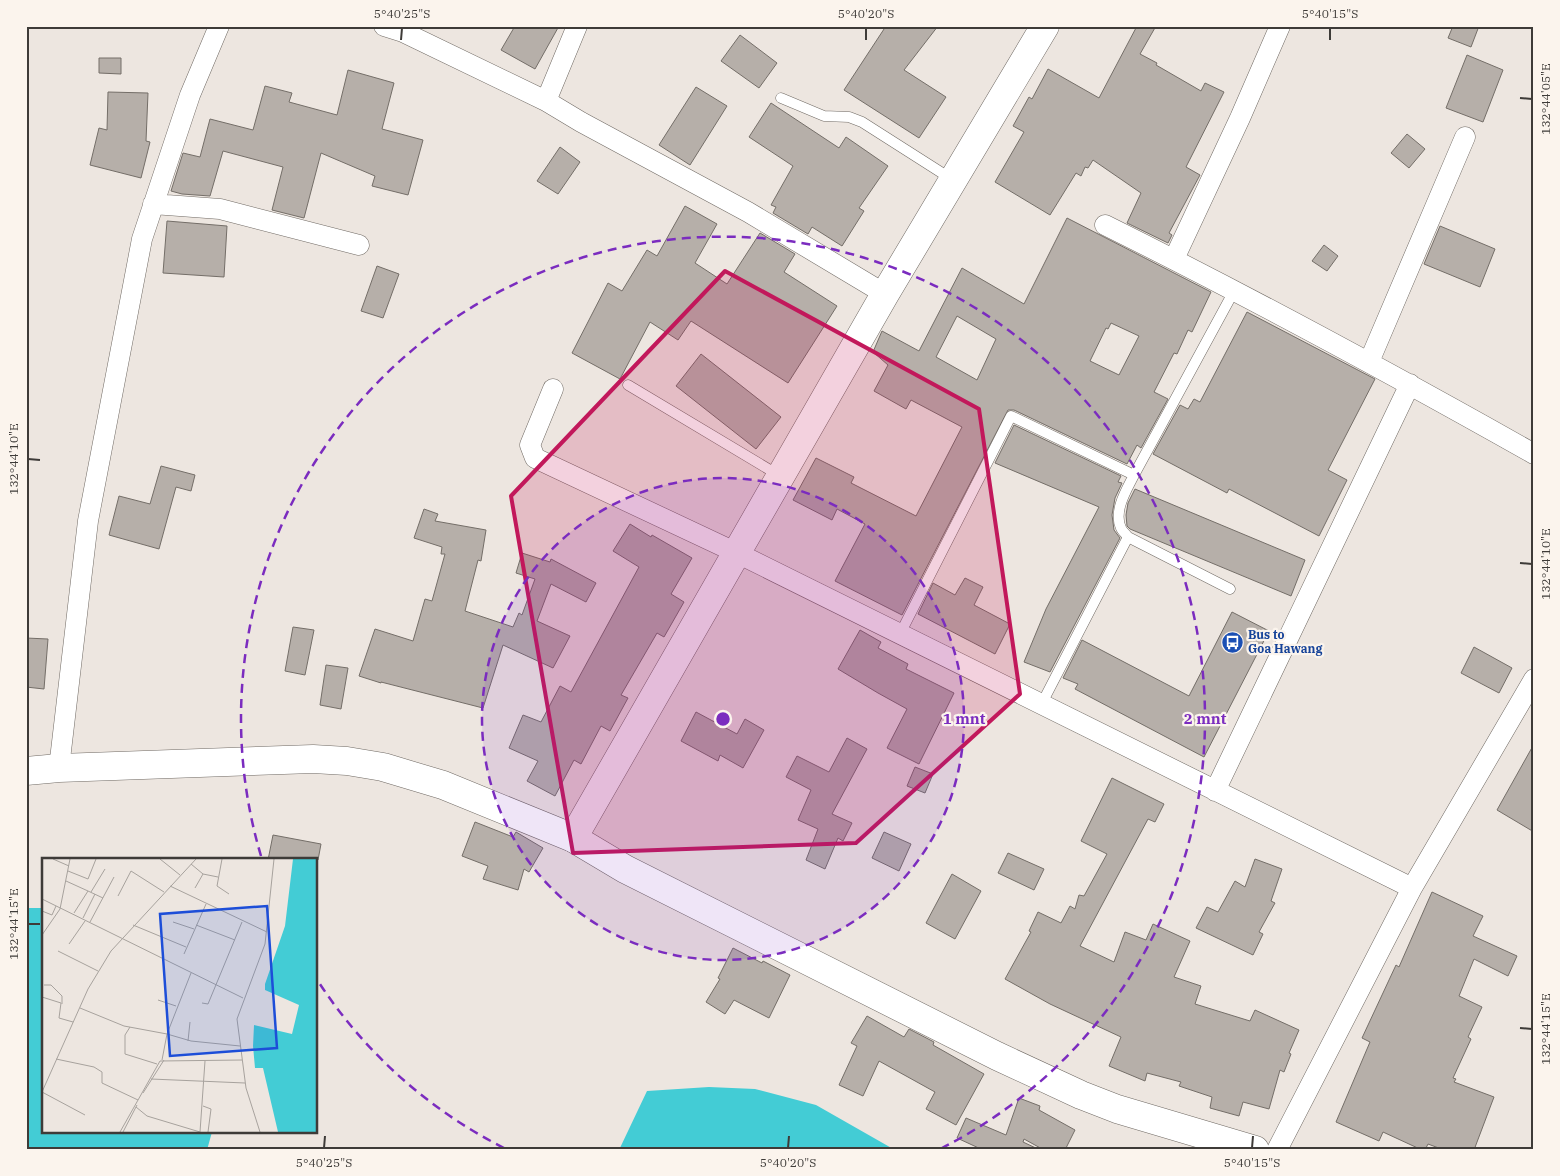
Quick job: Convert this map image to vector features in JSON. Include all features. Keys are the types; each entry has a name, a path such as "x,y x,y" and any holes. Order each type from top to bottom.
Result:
{"main road":[{"path":"573,838 885,294 1045,26"},
{"path":"26,771 58,768 313,759 347,761 383,767 435,782 573,838 633,873 997,1056 1081,1095 1117,1109 1255,1150"}],"street":[{"path":"58,768 90,512 142,239 190,96 219,26"},
{"path":"384,26 403,32 546,101 580,122 748,212 885,294"},
{"path":"546,101 577,26"},
{"path":"1174,259 1240,118 1280,26"},
{"path":"1369,362 1465,137"},
{"path":"154,204 220,209 359,244"},
{"path":"1105,225 1174,259 1369,362 1534,454"},
{"path":"1215,791 1410,384"},
{"path":"553,389 530,445 535,458 737,554 1412,888"},
{"path":"1276,1150 1412,888 1534,679"}],"lane":[{"path":"781,98 824,116 849,118 862,122 953,180"},
{"path":"1230,589 1128,537 1120,527 1119,515 1121,501 1134,475 1234,291"},
{"path":"628,385 781,477"},
{"path":"900,634 1011,416 1134,475"},
{"path":"1041,705 1128,537"}],"highlighted area":[{"path":"725,271 979,409 1020,694 856,843 573,853 511,496"}],"water":[{"path":"26,908 42,908 42,1134 211,1134 207,1150 26,1150"},
{"path":"709,1087 755,1089 816,1105 895,1150 619,1150 647,1091"}],"building":[{"path":"515,26 559,26 535,69 501,50"},
{"path":"886,26 938,26 904,70 946,97 919,138 844,90"},
{"path":"1137,26 1156,26 1140,54 1201,91 1205,83 1224,92 1186,167 1200,175 1169,233 1172,235 1168,243 1127,223 1141,193 1093,160 1088,168 1085,167 1081,176 1076,173 1050,215 995,182 1024,132 1013,126 1029,97 1032,99 1048,69 1099,98"},
{"path":"1453,26 1479,26 1471,47 1448,38"},
{"path":"740,35 777,63 759,88 721,61"},
{"path":"1467,55 1503,70 1483,122 1446,108"},
{"path":"99,58 121,58 121,74 99,73"},
{"path":"348,70 394,83 382,129 423,140 408,195 372,186 375,176 321,153 304,218 272,210 283,167 223,151 210,196 182,194 171,191 183,153 200,157 210,119 253,130 265,86 292,93 289,102 337,115"},
{"path":"696,87 727,106 690,165 659,145"},
{"path":"108,92 148,93 146,141 150,142 141,178 90,165 99,128 107,130"},
{"path":"771,103 839,148 846,137 888,166 859,208 864,211 842,246 812,227 808,234 773,213 776,207 771,205 793,166 749,137"},
{"path":"1407,134 1425,149 1409,168 1391,153"},
{"path":"560,147 580,162 558,194 537,181"},
{"path":"685,206 717,224 695,263 727,284 760,233 795,254 784,272 837,306 788,383 691,321 678,340 650,322 620,379 572,353 608,283 622,291 647,250 657,256"},
{"path":"1067,218 1211,292 1192,332 1188,330 1177,354 1174,353 1154,392 1168,399 1141,448 1137,445 1127,464 1014,410 1008,410 902,615 835,581 865,524 837,509 832,520 793,500 816,458 854,477 851,483 916,516 962,427 911,400 906,409 874,391 888,365 873,352 882,331 919,351 962,268 1024,304","holes":["957,316 996,339 977,380 936,357","1111,323 1139,336 1119,375 1090,361 1106,328 1108,329"]},
{"path":"167,221 227,226 224,277 163,273"},
{"path":"1440,226 1495,249 1480,287 1424,264"},
{"path":"1324,245 1338,256 1327,271 1312,261"},
{"path":"377,266 399,274 383,318 361,311"},
{"path":"1247,312 1375,379 1328,470 1347,480 1319,536 1229,489 1227,493 1153,454 1180,405 1188,409 1194,399 1200,402"},
{"path":"701,354 781,417 756,449 676,386"},
{"path":"1014,425 1121,476 1118,482 1122,483 1115,498 1112,515 1114,530 1120,538 1050,672 1024,662 1046,609 1099,507 995,463"},
{"path":"161,466 195,475 191,491 176,487 159,549 109,535 119,496 150,504"},
{"path":"1135,489 1305,560 1291,596 1130,529 1127,526 1126,515 1128,503"},
{"path":"424,509 438,514 435,521 486,530 481,561 478,560 465,611 513,627 519,613 522,615 535,579 516,573 522,553 550,562 551,559 596,583 586,602 551,584 537,621 570,636 553,668 503,645 483,708 359,676 375,629 413,641 425,599 432,601 445,554 441,554 442,547 414,538"},
{"path":"630,524 692,558 671,594 684,602 664,637 657,633 621,695 628,698 610,731 601,726 581,764 574,760 555,796 527,781 538,761 509,748 523,715 541,722 560,686 571,692 639,567 613,551"},
{"path":"965,578 983,587 974,605 1010,624 995,654 918,614 933,583 955,595"},
{"path":"1232,612 1269,631 1204,757 1075,689 1078,684 1063,678 1082,640 1189,696"},
{"path":"293,627 314,630 305,675 285,671"},
{"path":"860,630 881,642 878,648 908,664 906,669 954,693 919,764 887,748 907,709 838,669"},
{"path":"26,638 48,639 44,689 26,687"},
{"path":"1474,647 1512,668 1499,693 1461,673"},
{"path":"326,665 348,668 341,709 320,705"},
{"path":"696,712 737,734 745,719 764,730 743,768 720,755 718,761 681,741"},
{"path":"847,738 867,749 832,814 852,823 843,841 838,838 825,869 806,860 818,829 798,820 811,790 786,777 797,756 829,772"},
{"path":"1534,744 1534,832 1497,810"},
{"path":"915,767 933,774 925,793 907,786"},
{"path":"1112,778 1164,804 1155,822 1148,819 1080,946 1114,962 1125,932 1146,940 1153,924 1190,941 1174,977 1201,986 1195,1004 1250,1021 1255,1010 1299,1030 1289,1053 1291,1054 1284,1072 1280,1070 1269,1109 1243,1102 1239,1116 1210,1108 1212,1097 1179,1086 1181,1082 1147,1073 1145,1081 1109,1066 1121,1037 1050,1004 1005,979 1031,932 1029,931 1038,912 1061,923 1070,906 1075,909 1079,895 1084,896 1107,854 1081,841"},
{"path":"475,822 513,837 516,832 543,848 529,872 524,869 518,890 483,879 488,866 462,856"},
{"path":"884,832 911,844 899,871 872,858"},
{"path":"273,835 321,844 318,860 318,858 268,858"},
{"path":"1008,853 1044,869 1034,890 998,873"},
{"path":"1255,859 1282,869 1271,901 1275,903 1259,932 1263,934 1253,955 1196,928 1207,907 1218,912 1235,881 1245,887"},
{"path":"952,874 981,891 955,939 926,923"},
{"path":"1432,892 1483,916 1473,936 1517,956 1508,976 1474,959 1459,996 1482,1007 1468,1037 1471,1039 1453,1078 1456,1079 1454,1082 1494,1097 1474,1150 1444,1150 1428,1144 1425,1150 1422,1150 1383,1132 1379,1141 1336,1122 1370,1042 1362,1038 1396,965 1399,967"},
{"path":"733,948 790,975 769,1018 734,1000 725,1014 706,1002 720,979 718,978"},
{"path":"867,1016 904,1037 909,1029 934,1042 933,1045 984,1074 956,1125 926,1109 935,1092 879,1061 863,1096 839,1085 857,1046 851,1043"},
{"path":"1019,1098 1040,1106 1039,1110 1075,1130 1065,1150 1044,1150 1024,1139 1023,1142 1040,1150 983,1150 957,1138 966,1118 1006,1135"}],"place":[{"name":"Bus to Goa Hawang","path":"1232,642"}]}
